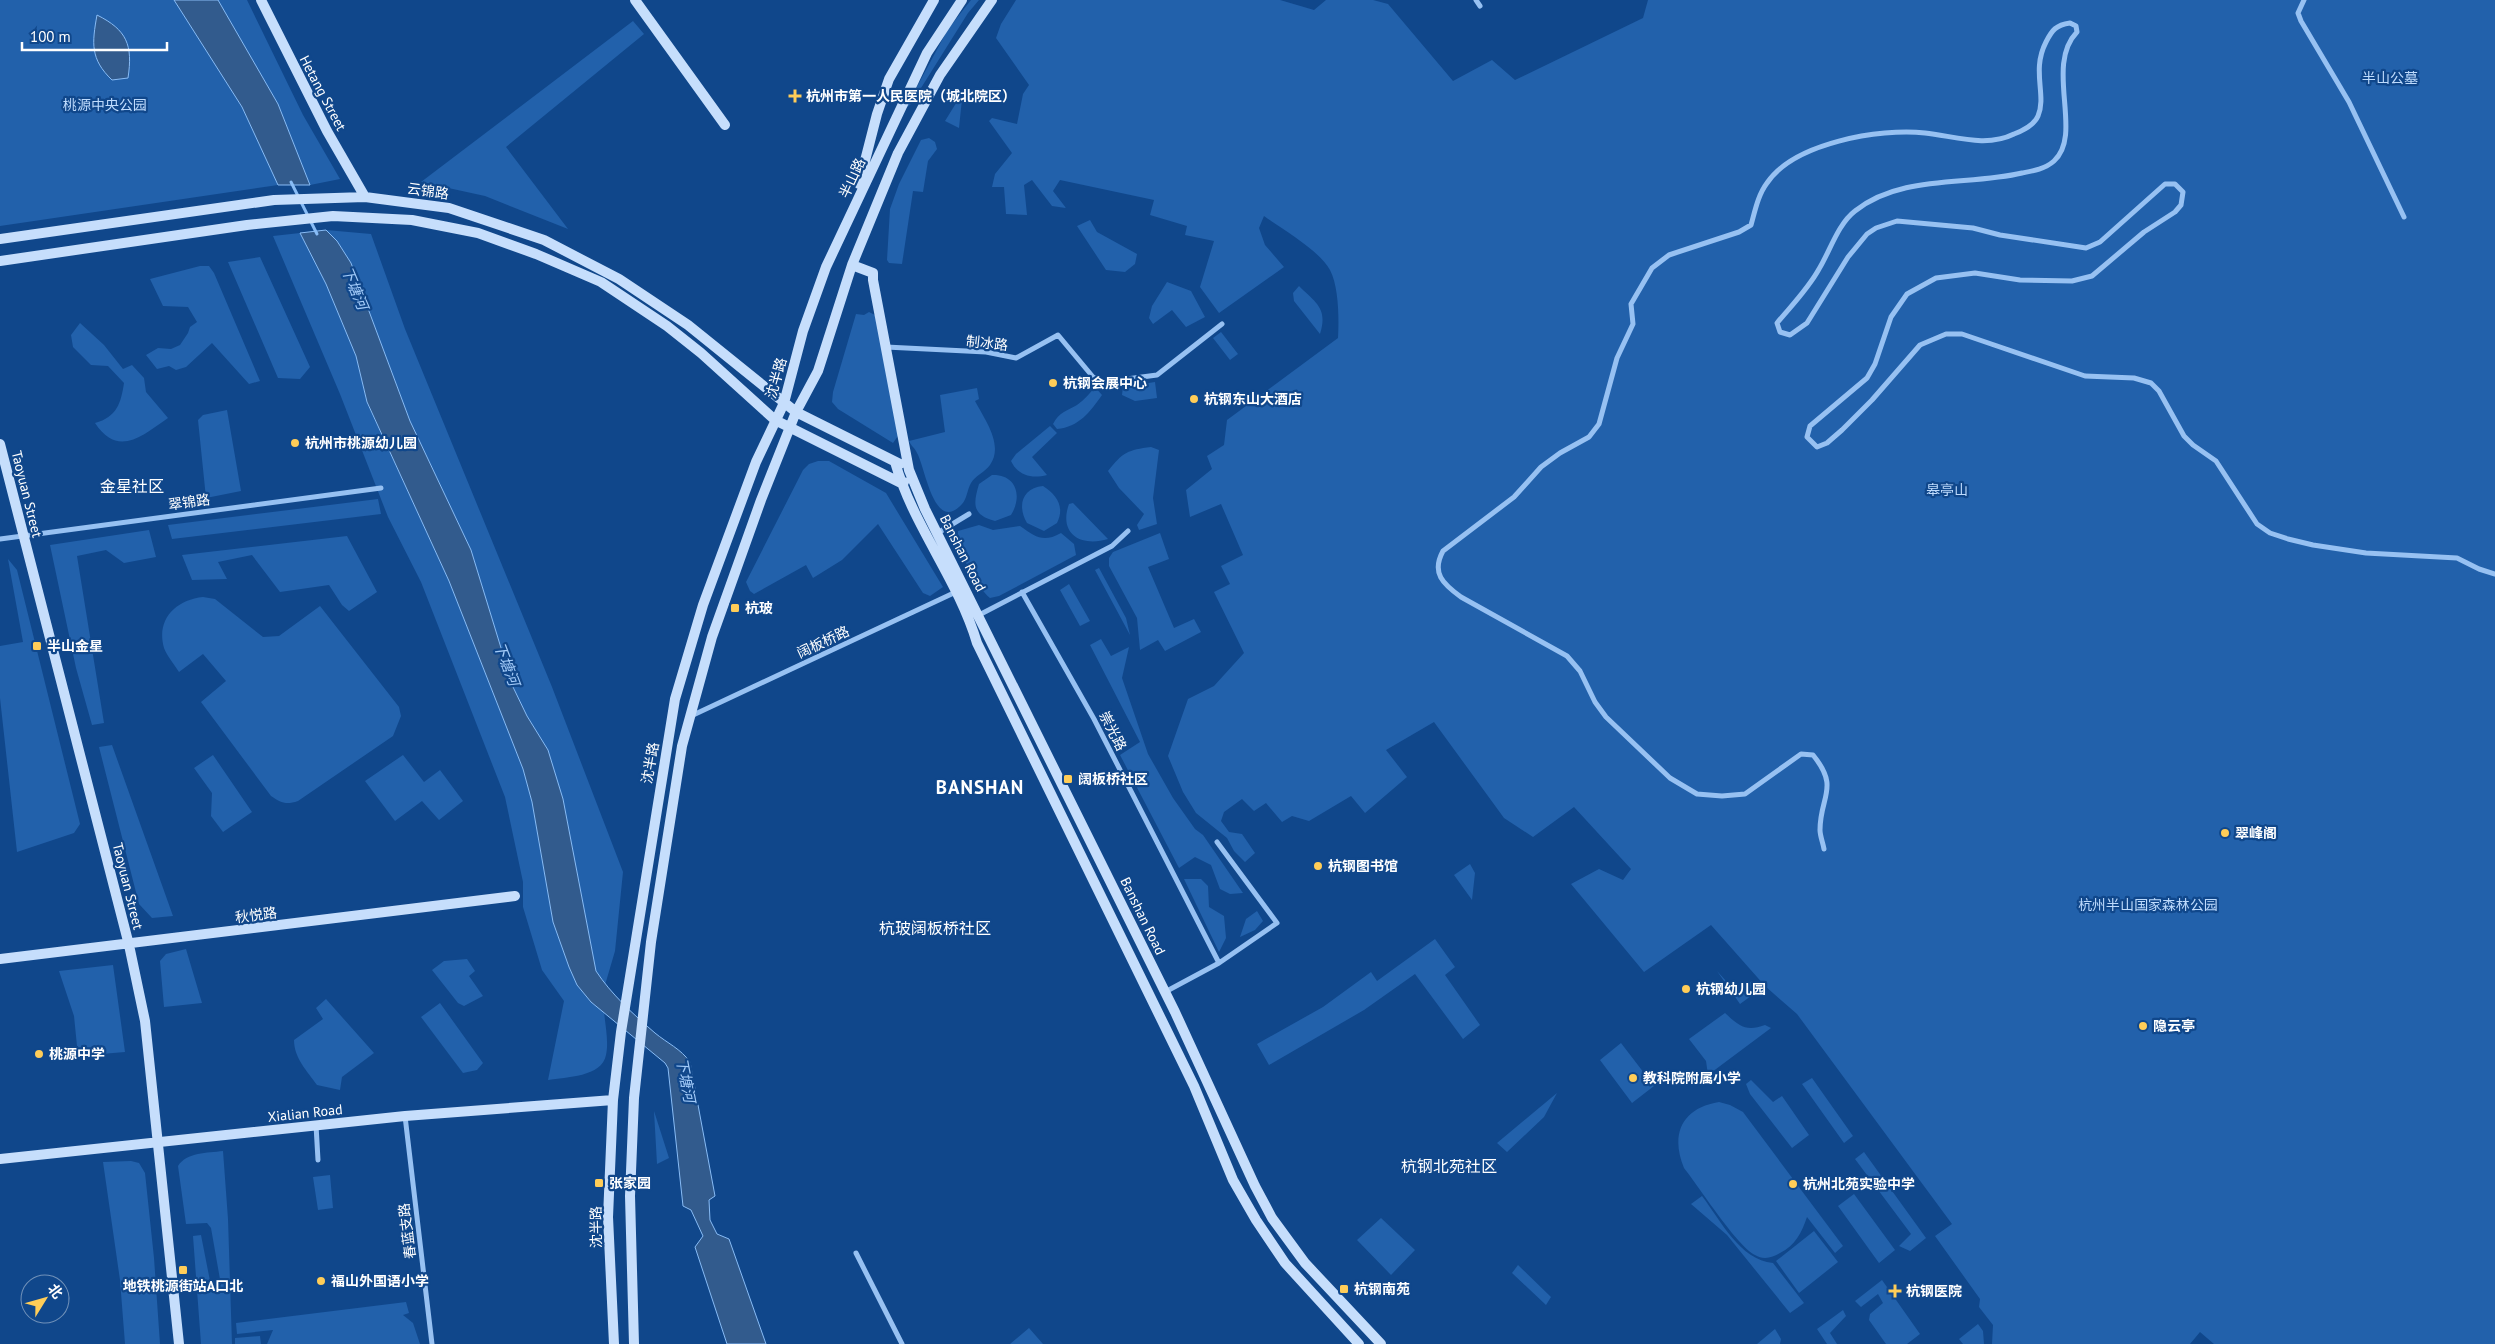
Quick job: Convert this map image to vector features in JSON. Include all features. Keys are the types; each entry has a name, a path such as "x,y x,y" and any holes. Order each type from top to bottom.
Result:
{"main road":[{"name":"Hetang Street","path":"261,0 327,131 365,197"},
{"path":"635,0 725,124"},
{"name":"半山路","path":"850,216 866,162 877,114 889,79 934,0"},
{"name":"半山路","path":"850,216 927,53 962,0"},
{"path":"852,265 898,153 940,75 992,0"},
{"name":"云锦路","path":"0,239 285,200 365,197 449,208 544,240 619,279 673,315 796,412"},
{"path":"0,261 333,216 412,220 478,233 536,254 601,282 667,326 775,420 901,483 911,474 895,462 796,412"},
{"name":"沈半路","path":"614,1344 608,1217 613,1100 621,1032 675,699 703,605 756,462 784,403 803,331 826,267 850,216"},
{"name":"沈半路","path":"634,1344 630,1196 634,1106 651,942 679,762 712,637 761,500 796,412 818,371 852,265"},
{"name":"Banshan Road","path":"852,265 873,273 911,474 960,590 977,643 1194,1086 1233,1180 1256,1220 1285,1263 1359,1344"},
{"name":"Taoyuan Street","path":"0,444 129,945 146,1021 179,1344"},
{"name":"Banshan Road","path":"895,462 901,483 960,590 979,615 1165,992 1248,1174 1272,1218 1305,1263 1381,1344"},
{"name":"秋悦路","path":"0,959 129,945 515,896"},
{"name":"Xialian Road","path":"0,1159 405,1116 613,1100"}],"street":[{"path":"1476,0 1480,6"},
{"path":"2304,0 2298,13 2301,21 2349,102 2404,217"},
{"path":"1824,849 1820,831 1828,783 1824,768 1813,755 1800,754 1784,768 1745,794 1722,796 1697,794 1670,778 1606,717 1595,702 1580,671 1567,656 1461,597 1440,576 1437,562 1443,551 1514,497 1541,468 1560,453 1589,437 1599,424 1617,358 1633,324 1631,304 1652,268 1669,255 1739,232 1751,225 1766,183 1791,160 1815,149 1860,138 1890,134 1922,133 1965,139 1997,140 2030,126 2038,116 2040,103 2038,57 2052,29 2061,24 2070,23 2076,26 2077,32 2069,40 2062,65 2066,132 2062,150 2054,161 2041,169 2010,176 1905,188 1885,194 1854,212 1819,270 1778,323 1780,332 1790,335 1803,327 1814,314 1848,257 1867,234 1897,221 1973,228 2000,235 2086,248 2100,242 2164,184 2175,184 2183,192 2181,205 2175,212 2144,232 2092,276 2072,282 2020,280 1975,273 1936,278 1907,294 1891,317 1875,364 1867,378 1810,426 1808,437 1817,447 1827,443 1872,400 1920,345 1946,334 1962,334 2085,376 2134,378 2150,384 2159,391 2184,436 2193,445 2216,461 2257,524 2270,532 2288,539 2366,553 2457,558 2478,569 2495,574"},
{"name":"制冰路","path":"886,347 986,352 1016,358 1058,336 1093,377 1104,382 1157,374 1222,324"},
{"name":"翠锦路","path":"0,540 381,488"},
{"path":"936,534 969,514"},
{"path":"979,615 1112,546 1128,531"},
{"name":"阔板桥路","path":"690,716 960,590"},
{"name":"崇光路","path":"1022,592 1094,719 1219,963"},
{"path":"1165,992 1219,963 1277,923 1217,842"},
{"name":"春蓝支路","path":"405,1116 432,1344"},
{"path":"316,1125 318,1160"},
{"path":"856,1253 902,1344"}],"green space":[{"name":"桃源中央公园","path":"0,0 174,0 242,107 278,185 0,226"},
{"path":"218,0 247,0 303,115 340,179 310,185 278,104"},
{"path":"971,0 979,0 968,13 911,104 905,109 948,29"},
{"name":"皋亭山","path":"1016,0 1280,0 1314,10 1326,0 1373,0 1388,4 1453,81 1492,60 1515,80 1643,18 1648,0 2495,0 2495,1344 2214,1344 2200,1332 2190,1344 1992,1344 1993,1325 1979,1307 1980,1299 1935,1236 1952,1224 1797,1014 1765,986 1711,925 1644,972 1571,884 1599,869 1623,880 1631,869 1574,807 1533,837 1504,818 1434,722 1386,750 1407,777 1365,813 1351,796 1309,821 1292,816 1282,822 1266,803 1254,811 1242,799 1224,812 1221,821 1229,832 1242,834 1255,853 1245,862 1234,851 1227,838 1196,813 1183,792 1168,756 1188,699 1214,686 1244,653 1214,592 1230,584 1221,566 1243,555 1221,504 1190,517 1186,490 1212,469 1207,456 1224,445 1227,420 1338,338 1337,294 1333,277 1325,262 1318,255 1300,240 1264,216 1259,228 1265,245 1284,267 1219,313 1200,287 1214,241 1185,235 1187,226 1150,215 1154,200 1060,180 1053,191 1066,208 1052,206 1032,180 1024,185 1027,215 1006,214 1004,187 992,187 995,174 1012,153 989,121 992,118 1017,124 1023,94 1029,85 996,38 1001,24"},
{"path":"633,21 644,34 506,147 568,229 485,196 421,182"},
{"path":"962,99 959,128 945,121 958,100"},
{"path":"929,138 935,142 937,149 928,161 923,192 913,191 902,264 889,263 887,260 890,209 899,184 921,140"},
{"path":"1090,220 1097,232 1137,254 1135,264 1125,272 1106,270 1077,226"},
{"path":"326,230 371,234 405,329 552,687 623,872 615,951 605,985 596,971 563,800 548,750 527,716 513,687 471,550 410,421 351,263 337,241"},
{"path":"300,233 326,284 356,356 367,403 449,581 523,769 532,802 553,922 577,985 591,1002 604,1011 607,1039 606,1055 598,1068 591,1072 573,1077 548,1080 564,1001 542,970 523,907 523,882 505,797 421,582 388,517 340,394 273,236"},
{"path":"260,257 310,367 300,379 278,378 228,262"},
{"path":"200,266 209,266 214,273 260,381 249,384 212,343 186,367 176,370 169,366 157,369 146,355 158,348 171,349 180,345 190,327 197,322 188,307 163,306 150,279"},
{"path":"1167,282 1191,291 1205,317 1186,327 1172,310 1153,324 1149,318 1152,306"},
{"path":"1299,286 1319,307 1322,318 1320,334 1294,301 1293,293"},
{"path":"869,312 875,315 900,433 893,443 838,409 832,402 833,392 856,314 864,315"},
{"path":"80,323 104,345 123,369 132,365 144,378 146,392 168,418 140,437 130,440 121,442 112,440 104,434 95,423 108,417 117,408 124,383 108,366 91,365 73,347 71,335"},
{"path":"1221,332 1238,354 1230,360 1213,338"},
{"path":"1155,382 1157,398 1135,401 1122,395 1123,387"},
{"path":"1095,387 1102,395 1088,413 1078,422 1065,428 1057,429 1053,424 1058,417 1080,403"},
{"path":"977,388 979,399 975,401 992,433 995,449 994,457 990,465 971,483 962,504 952,511 944,511 932,495 920,460 909,441 945,432 940,395"},
{"path":"227,410 241,491 206,498 198,420 203,415"},
{"path":"1050,426 1057,433 1032,457 1047,475 1036,477 1026,475 1017,470 1011,461 1016,454"},
{"path":"1151,447 1159,450 1153,498 1157,524 1139,530 1137,525 1144,514 1119,488 1108,471 1126,453"},
{"path":"818,461 829,461 886,493 943,587 930,596 923,593 878,524 842,560 813,578 806,565 754,594 750,591 746,582 803,470 809,464"},
{"path":"992,475 1007,478 1012,482 1017,494 1015,508 1011,515 995,521 982,516 978,512 975,503 979,484"},
{"path":"1043,486 1056,497 1060,507 1057,523 1044,531 1027,523 1022,510 1023,499 1026,494 1036,487"},
{"path":"378,499 381,514 172,539 168,525"},
{"path":"1073,503 1108,539 1098,541 1081,540 1070,531 1066,515 1069,504"},
{"path":"979,525 993,530 1020,526 1035,536 1044,538 1061,533 1074,544 1076,555 999,596 990,598 968,567 958,539 958,531"},
{"path":"149,530 156,557 124,563 106,550 77,556 104,723 92,725 76,668 50,545"},
{"path":"1160,533 1169,559 1148,567 1174,628 1194,619 1201,632 1165,651 1158,640 1140,650 1137,618 1109,566 1109,558 1113,552"},
{"path":"347,536 377,592 349,611 342,605 329,585 280,592 252,555 218,562 227,579 192,580 182,555"},
{"path":"8,559 17,570 80,824 74,833 17,852 0,698 0,646 23,642"},
{"path":"1099,568 1126,618 1130,635 1095,570"},
{"path":"1069,584 1090,621 1080,626 1060,590"},
{"path":"203,597 215,599 263,637 279,636 320,606 399,707 401,716 393,736 298,801 284,803 271,796 201,702 226,681 203,654 179,672 164,648 163,629 165,620 170,613 184,602"},
{"path":"1101,639 1111,656 1129,647 1122,678 1148,754 1173,798 1195,829 1203,835 1243,893 1230,894 1220,889 1211,865 1195,857 1179,868 1120,755 1140,742 1090,645"},
{"path":"112,745 173,916 152,918 139,904 99,747"},
{"path":"213,755 252,812 223,832 211,816 212,793 194,768"},
{"path":"403,755 424,782 440,770 463,801 439,820 422,801 395,821 365,781"},
{"path":"1470,864 1475,873 1472,900 1454,875"},
{"path":"1184,879 1201,879 1208,886 1209,907 1224,916 1226,938 1219,952"},
{"path":"1257,911 1263,921 1255,930 1240,937 1246,919"},
{"path":"1435,939 1455,967 1445,975 1480,1025 1463,1039 1415,974 1364,1010 1269,1065 1257,1044 1323,1007 1371,972 1377,981"},
{"path":"186,949 202,1003 164,1007 160,961 166,954"},
{"path":"467,959 475,971 469,976 483,996 464,1006 458,1003 432,970 444,961"},
{"path":"113,965 125,1052 78,1056 74,1016 59,971"},
{"path":"1717,971 1736,992 1752,981 1758,991 1740,1004"},
{"path":"326,999 374,1053 342,1077 340,1090 317,1085 302,1064 295,1047 294,1040 323,1019 316,1008"},
{"path":"440,1003 483,1063 477,1070 463,1073 421,1017"},
{"path":"1725,1013 1734,1021 1748,1028 1765,1025 1771,1028 1708,1075 1706,1061 1689,1039"},
{"path":"1621,1043 1654,1086 1632,1103 1600,1060"},
{"path":"1812,1078 1853,1136 1844,1143 1802,1084"},
{"path":"1751,1080 1773,1102 1782,1096 1809,1135 1792,1148 1750,1094 1746,1084"},
{"path":"1557,1093 1544,1117 1507,1152 1497,1143"},
{"path":"1719,1102 1743,1112 1843,1246 1835,1253 1807,1217 1800,1233 1790,1247 1771,1257 1758,1257 1738,1240 1718,1215 1684,1168 1678,1144 1682,1125 1688,1117 1706,1105"},
{"path":"654,1111 669,1158 657,1164"},
{"path":"223,1151 228,1219 232,1344 201,1344 193,1236 201,1235 211,1286 221,1285 211,1228 207,1223 186,1224 178,1166 182,1161 192,1156"},
{"path":"1864,1152 1926,1238 1910,1251 1899,1246 1911,1234 1855,1159"},
{"path":"131,1161 139,1163 145,1173 154,1258 160,1344 125,1344 120,1280 103,1162"},
{"path":"330,1175 333,1208 318,1210 313,1177"},
{"path":"1854,1194 1895,1250 1879,1263 1838,1206"},
{"path":"1702,1196 1732,1238 1751,1255 1773,1263 1804,1303 1790,1313 1727,1235 1691,1204"},
{"path":"1381,1218 1415,1250 1391,1275 1357,1240"},
{"path":"1814,1231 1838,1262 1799,1293 1776,1261"},
{"path":"1518,1265 1551,1297 1546,1305 1512,1273"},
{"path":"1882,1280 1920,1334 1907,1344 1886,1344 1869,1320 1870,1314 1883,1303 1878,1294 1861,1307 1855,1301"},
{"path":"406,1302 409,1313 403,1315 413,1323 420,1344 267,1344 273,1330 237,1334 236,1323"},
{"path":"1843,1310 1846,1316 1830,1333 1837,1344 1827,1344 1817,1329"},
{"path":"1978,1324 1983,1331 1984,1344 1963,1344 1959,1339"},
{"path":"1029,1328 1043,1344 1010,1344"},
{"path":"1775,1329 1781,1339 1780,1344 1757,1344"},
{"path":"260,1336 261,1344 235,1344 235,1338"}],"water":[{"path":"174,0 218,0 278,104 310,185 278,185 242,107"},
{"path":"97,15 115,27 126,40 129,56 128,78 112,80 96,58 94,34"},
{"path":"326,230 337,241 351,263 410,421 471,550 513,687 527,716 548,750 563,799 596,971 631,1012 655,1033 674,1046 690,1062 715,1196 709,1200 710,1220 717,1234 729,1239 766,1344 727,1344 695,1247 703,1236 691,1210 683,1206 668,1068 665,1063 591,1002 577,985 569,967 553,922 532,802 523,769 449,581 367,402 356,356 326,284 300,233"}],"waterway":[{"name":"下塘河","path":"291,182 298,196"},
{"name":"下塘河","path":"301,202 317,234"}],"place":[{"name":"杭州市第一人民医院（城北院区）","path":"795,96"},
{"name":"杭钢会展中心","path":"1053,383"},
{"name":"杭钢东山大酒店","path":"1194,399"},
{"name":"杭州市桃源幼儿园","path":"295,443"},
{"name":"杭玻","path":"735,608"},
{"name":"半山金星","path":"37,646"},
{"name":"阔板桥社区","path":"1068,779"},
{"name":"翠峰阁","path":"2225,833"},
{"name":"杭钢图书馆","path":"1318,866"},
{"name":"杭钢幼儿园","path":"1686,989"},
{"name":"隐云亭","path":"2143,1026"},
{"name":"桃源中学","path":"39,1054"},
{"name":"教科院附属小学","path":"1633,1078"},
{"name":"张家园","path":"599,1183"},
{"name":"杭州北苑实验中学","path":"1793,1184"},
{"name":"地铁桃源街站A口北","path":"183,1270"},
{"name":"福山外国语小学","path":"321,1281"},
{"name":"杭钢南苑","path":"1344,1289"},
{"name":"杭钢医院","path":"1895,1291"}],"district":[{"name":"金星社区","path":"132,486"},
{"name":"BANSHAN","path":"980,787"},
{"name":"杭玻阔板桥社区","path":"935,928"},
{"name":"杭钢北苑社区","path":"1449,1166"}],"park label":[{"name":"半山公墓","path":"2390,78"},
{"name":"杭州半山国家森林公园","path":"2148,905"}]}
